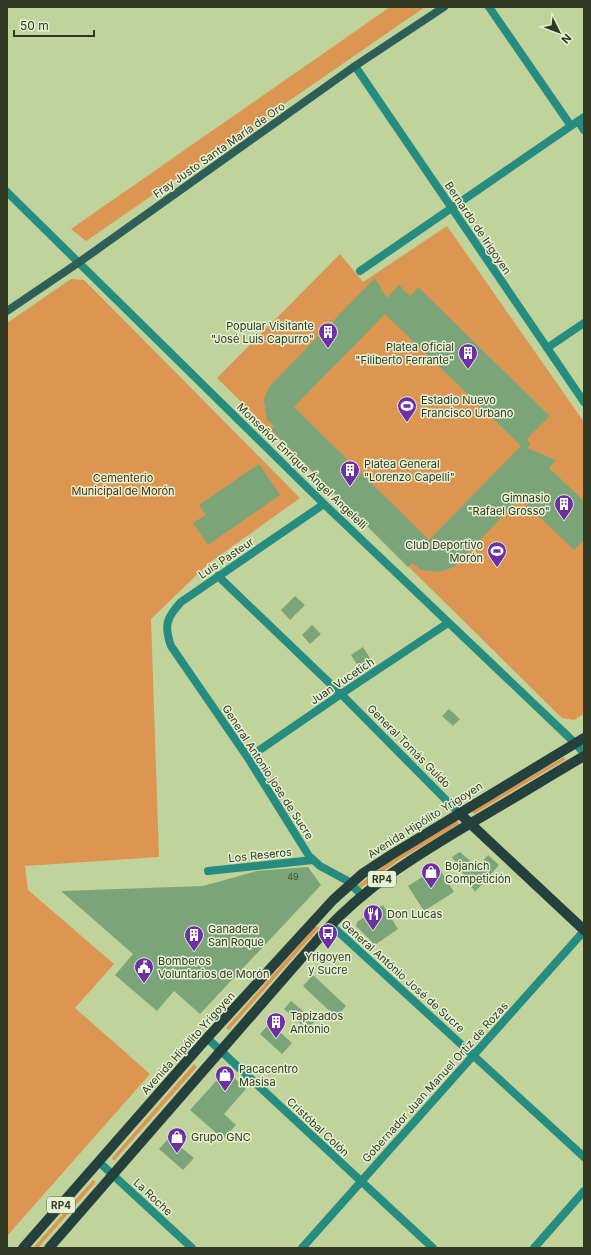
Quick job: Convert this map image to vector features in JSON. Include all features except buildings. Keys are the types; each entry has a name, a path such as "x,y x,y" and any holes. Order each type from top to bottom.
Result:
{"main road":[{"name":"Avenida Hipólito Yrigoyen","path":"24,1248 207,1038 333,900 351,884 391,855 580,740"},
{"name":"RP4","path":"49,1248 331,925 362,894 402,865 584,754"},
{"name":"General Tomás Guido","path":"459,813 584,930"}],"street":[{"name":"Fray Justo Santa María de Oro","path":"7,311 78,263 355,66 444,7"},
{"path":"489,7 584,130"},
{"name":"Bernardo de Irigoyen","path":"355,66 584,402"},
{"path":"360,271 578,122"},
{"name":"Monseñor Enrique Ángel Angelelli","path":"7,192 324,504 448,623 580,740 584,754"},
{"path":"547,348 584,323"},
{"name":"Luis Pasteur","path":"171,646 166,631 168,621 172,612 181,602 324,504"},
{"name":"General Tomás Guido","path":"218,576 341,694 459,813"},
{"name":"Juan Vucetich","path":"248,758 448,623"},
{"name":"General Antonio jose de Sucre","path":"171,646 248,758 304,849 320,866 340,876 362,894"},
{"name":"Los Reseros","path":"208,870 313,860"},
{"name":"General António José de Sucre","path":"331,925 584,1157"},
{"name":"Gobernador Juan Manuel Ortiz de Rozas","path":"302,1248 584,930"},
{"name":"Cristóbal Colón","path":"207,1038 433,1248"},
{"name":"La Roche","path":"99,1162 192,1248"},
{"path":"534,1248 584,1191"}],"green space":[{"path":"390,7 425,7 86,241 71,229"},
{"name":"Club Deportivo Morón","path":"447,226 584,422 584,714 574,720 562,718 217,378 340,254 363,282"},
{"name":"Cementerio Municipal de Morón","path":"71,279 84,280 300,498 208,564 151,619 159,857 25,866 28,890 114,964 75,1008 150,1074 7,1236 7,323"},
{"path":"564,757 565,760 474,814 472,811"},
{"path":"457,820 459,824 399,860 355,892 353,889 396,857"},
{"path":"316,926 319,928 229,1030 226,1028"},
{"path":"194,1064 197,1067 114,1161 112,1158"},
{"path":"93,1180 96,1182 38,1248 33,1248"}],"place":[{"name":"Popular Visitante \"José Luis Capurro\"","path":"328,349"},
{"name":"Platea Oficial \"Filiberto Ferrante\"","path":"468,370"},
{"name":"Estadio Nuevo Francisco Urbano","path":"407,423"},
{"name":"Platea General \"Lorenzo Capelli\"","path":"350,487"},
{"name":"Gimnasio \"Rafael Grosso\"","path":"564,521"},
{"name":"Club Deportivo Morón","path":"497,568"},
{"name":"Bojanich Competición","path":"431,889"},
{"name":"Don Lucas","path":"373,931"},
{"name":"Yrigoyen y Sucre","path":"328,950"},
{"name":"Ganadera San Roque","path":"194,952"},
{"name":"Bomberos Voluntarios de Morón","path":"144,984"},
{"name":"Tapizados Antonio","path":"276,1039"},
{"name":"Pacacentro Masisa","path":"225,1092"},
{"name":"Grupo GNC","path":"177,1154"}]}
